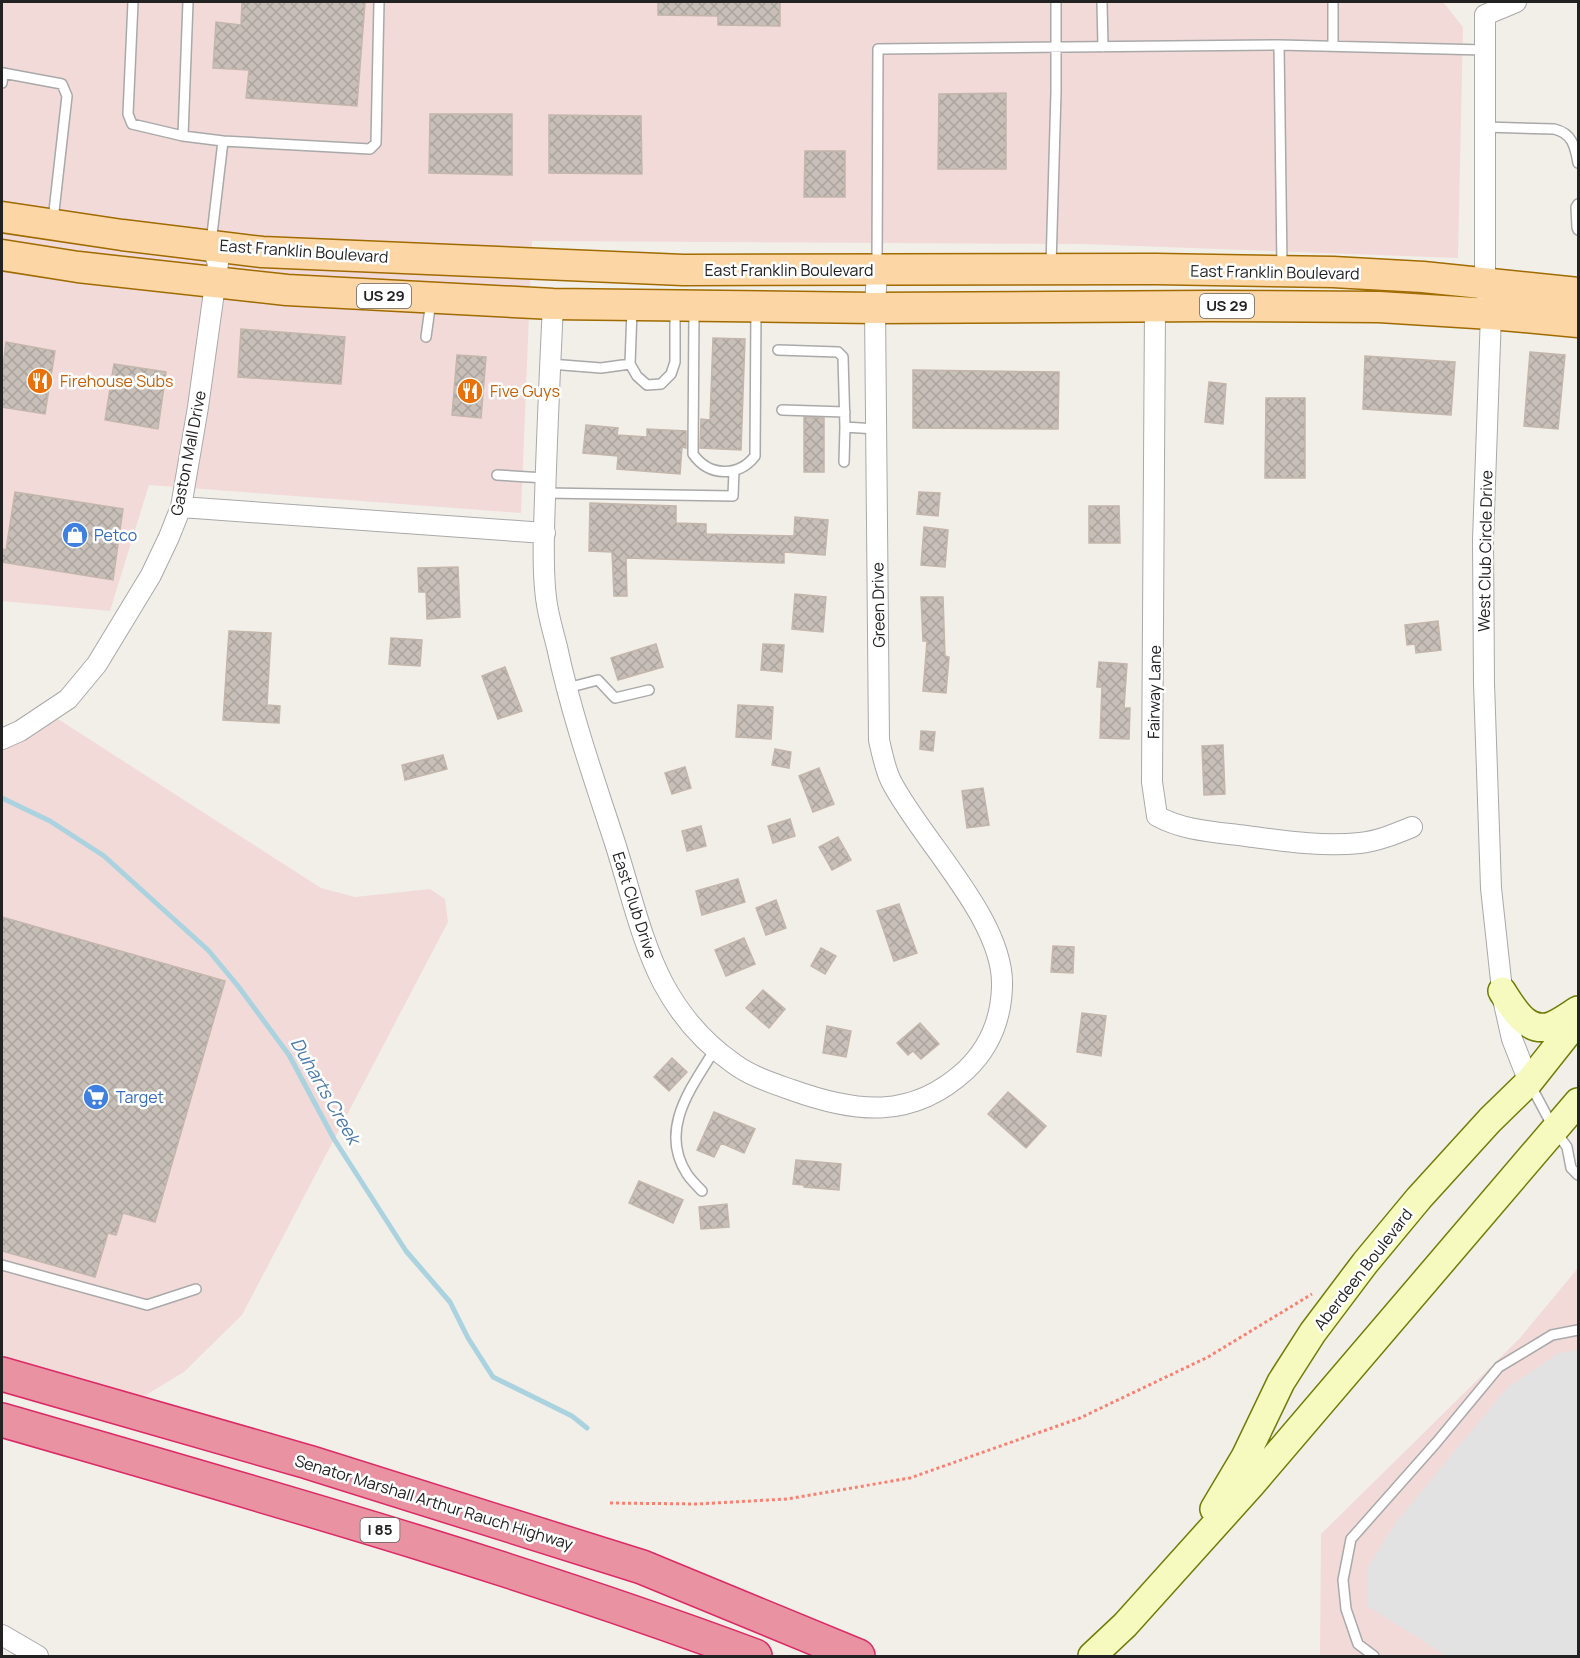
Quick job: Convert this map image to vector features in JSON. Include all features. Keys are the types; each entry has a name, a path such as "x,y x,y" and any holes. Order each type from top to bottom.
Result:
{"highway":[{"name":"Senator Marshall Arthur Rauch Highway","path":"2,1374 308,1462 642,1567 858,1656"},
{"name":"I 85","path":"2,1420 231,1486 506,1570 754,1656"},
{"path":"2,1441 231,1486"}],"main road":[{"name":"East Franklin Boulevard","path":"2,218 262,252 683,270 1282,271 1422,277 1578,293"},
{"name":"East Franklin Boulevard","path":"2,255 78,267 287,290 553,304 875,308 1379,307 1578,322"},
{"path":"1502,991 1520,1018 1530,1024 1551,1026 1578,1010"},
{"name":"Aberdeen Boulevard","path":"1193,1550 1245,1457 1281,1382 1313,1332 1365,1263 1419,1198 1490,1120 1529,1082 1578,1020"},
{"name":"Aberdeen Boulevard","path":"1092,1656 1125,1625 1193,1550 1561,1138 1578,1102"}],"street":[{"path":"1480,8 1516,2"},
{"name":"West Club Circle Drive","path":"1480,8 1485,50 1485,284 1491,314 1483,540 1484,683 1491,888 1502,991 1512,1039 1529,1082"},
{"name":"Gaston Mall Drive","path":"2,739 20,731 68,699 97,664 151,575 181,507 216,282 218,263 211,245"},
{"name":"Green Drive","path":"876,269 879,740 889,778 897,792 979,913"},
{"name":"East Club Drive","path":"553,304 545,486 546,598 567,688 641,927 660,979 679,1012 715,1049 735,1065 769,1082 843,1105 880,1109 918,1101 952,1082 980,1056 998,1022 1003,984 995,946 979,913"},
{"name":"Fairway Lane","path":"1155,306 1155,630 1152,782 1158,816 1171,824 1199,830 1326,846 1362,843 1389,837 1412,827"},
{"path":"181,507 545,533"},
{"path":"2,1635 38,1656"}],"lane":[{"path":"133,2 128,114 132,124 223,141 370,149 376,143 379,2"},
{"path":"183,135 188,2"},
{"path":"1050,269 1056,2"},
{"path":"1102,2 1103,46"},
{"path":"1333,2 1333,46"},
{"path":"876,269 878,49 1279,45 1485,50"},
{"path":"1279,45 1282,271"},
{"path":"2,83 3,73 62,84 67,96 52,225"},
{"path":"1485,127 1564,131 1571,138 1578,163"},
{"path":"211,245 223,141"},
{"path":"1578,204 1576,207 1578,230"},
{"path":"426,337 431,298"},
{"path":"632,305 630,364 637,376 647,385 661,384 671,374 684,305"},
{"path":"684,305 693,454 699,463 713,470 734,471 747,466 755,456 756,306"},
{"path":"778,350 838,352 843,357 844,462"},
{"path":"550,364 601,368 630,364"},
{"path":"782,410 844,412"},
{"path":"845,427 876,429"},
{"path":"497,475 545,486 733,496 734,471"},
{"path":"567,688 598,680 615,698 649,690"},
{"path":"702,1191 687,1174 678,1154 674,1135 679,1112 686,1096 715,1049"},
{"path":"1529,1082 1561,1138 1571,1168 1578,1175"},
{"path":"1561,1138 1578,1148"},
{"path":"2,1265 147,1305 196,1289"},
{"path":"1374,1656 1358,1644 1346,1609 1343,1580 1351,1539 1436,1443 1499,1366 1552,1335 1578,1330"}],"path":[{"path":"610,1503 697,1504 787,1499 910,1478 1080,1418 1208,1357 1316,1292"}],"shaded area":[{"path":"2,2 1443,2 1463,27 1458,258 1083,244 532,241 521,513 149,485 110,611 2,601"},
{"path":"47,712 321,888 355,897 430,889 445,899 448,922 242,1315 184,1372 121,1410 2,1374 2,739"},
{"path":"1578,1268 1578,1656 1320,1656 1321,1534 1519,1339"},
{"path":"1578,1350 1578,1656 1447,1656 1367,1606 1367,1568 1397,1521 1508,1387 1559,1353"}],"building":[{"path":"242,2 365,2 357,106 246,98 249,70 213,68 216,22 241,25"},
{"path":"658,2 780,2 780,26 718,25 718,16 658,15"},
{"path":"1006,93 1006,169 938,169 939,94"},
{"path":"430,114 512,114 512,175 429,173"},
{"path":"549,115 641,116 642,174 549,173"},
{"path":"805,151 845,151 845,197 804,197"},
{"path":"241,329 345,337 341,384 238,377"},
{"path":"713,338 745,339 741,450 700,448 701,419 710,420"},
{"path":"6,342 55,351 45,414 2,407 2,374"},
{"path":"1530,352 1565,355 1558,429 1524,426"},
{"path":"457,355 486,357 481,418 452,415"},
{"path":"1365,356 1455,362 1451,415 1363,409"},
{"path":"114,364 166,372 158,429 105,420"},
{"path":"913,370 1059,372 1058,429 913,428"},
{"path":"1209,382 1226,384 1223,424 1205,422"},
{"path":"1266,398 1305,398 1305,478 1265,478"},
{"path":"804,417 824,418 824,472 804,472"},
{"path":"586,425 618,428 617,435 647,437 647,429 686,431 686,448 682,447 680,474 617,469 618,456 583,453"},
{"path":"15,492 123,509 113,580 2,562 2,549 6,550"},
{"path":"919,492 940,493 938,516 917,514"},
{"path":"590,503 676,506 676,523 706,524 706,534 794,536 795,517 828,520 825,555 784,552 784,563 626,558 627,596 614,596 612,552 589,551"},
{"path":"1089,506 1119,506 1120,543 1089,543"},
{"path":"924,527 948,530 945,567 921,565"},
{"path":"458,567 460,617 427,619 426,592 419,592 418,568"},
{"path":"795,594 826,597 823,632 792,629"},
{"path":"921,597 943,597 945,656 949,657 946,693 923,691 927,641 923,641"},
{"path":"1438,621 1441,650 1416,653 1415,644 1407,645 1405,625"},
{"path":"229,631 271,633 267,705 280,706 279,723 223,720"},
{"path":"391,638 422,640 420,666 389,664"},
{"path":"656,644 663,667 618,680 611,658"},
{"path":"763,644 784,645 782,672 761,670"},
{"path":"1099,662 1127,664 1124,708 1130,708 1129,739 1100,738 1102,687 1097,687"},
{"path":"505,667 522,711 498,719 482,676"},
{"path":"738,705 773,707 771,739 736,737"},
{"path":"921,731 935,732 933,751 920,749"},
{"path":"1223,745 1225,794 1204,795 1202,746"},
{"path":"775,749 791,752 789,768 772,765"},
{"path":"443,755 447,769 405,780 402,765"},
{"path":"685,767 691,788 672,794 665,773"},
{"path":"819,768 834,804 813,812 799,776"},
{"path":"983,788 989,825 967,828 962,791"},
{"path":"790,819 795,836 773,843 768,826"},
{"path":"701,826 706,846 687,851 682,831"},
{"path":"838,837 851,860 832,870 819,847"},
{"path":"738,879 745,902 702,915 696,891"},
{"path":"776,900 786,928 766,935 756,908"},
{"path":"899,904 917,953 894,961 877,911"},
{"name":"Target","path":"2,917 225,981 155,1222 123,1213 116,1235 108,1233 95,1277 2,1251"},
{"path":"744,938 755,964 726,976 715,950"},
{"path":"1053,946 1074,947 1073,973 1051,972"},
{"path":"821,948 836,956 825,974 811,966"},
{"path":"763,990 785,1009 769,1028 746,1008"},
{"path":"1082,1013 1106,1016 1101,1056 1077,1052"},
{"path":"920,1023 939,1044 921,1059 913,1051 908,1055 897,1043"},
{"path":"827,1026 851,1031 846,1057 823,1053"},
{"path":"672,1058 687,1072 669,1091 654,1077"},
{"path":"1008,1092 1046,1126 1026,1148 988,1114"},
{"path":"714,1112 755,1129 744,1153 721,1143 714,1157 697,1150"},
{"path":"796,1160 841,1164 839,1190 793,1184"},
{"path":"639,1181 683,1200 673,1223 629,1203"},
{"path":"727,1204 729,1227 701,1229 699,1207"}],"waterway":[{"name":"Duharts Creek","path":"2,798 50,821 104,856 208,950 289,1055 334,1139 406,1251 450,1302 468,1338 493,1377 572,1416 587,1428"}],"place":[{"name":"Firehouse Subs","path":"40,381"},
{"name":"Five Guys","path":"470,391"},
{"name":"Petco","path":"75,535"},
{"name":"Target","path":"96,1097"}]}
